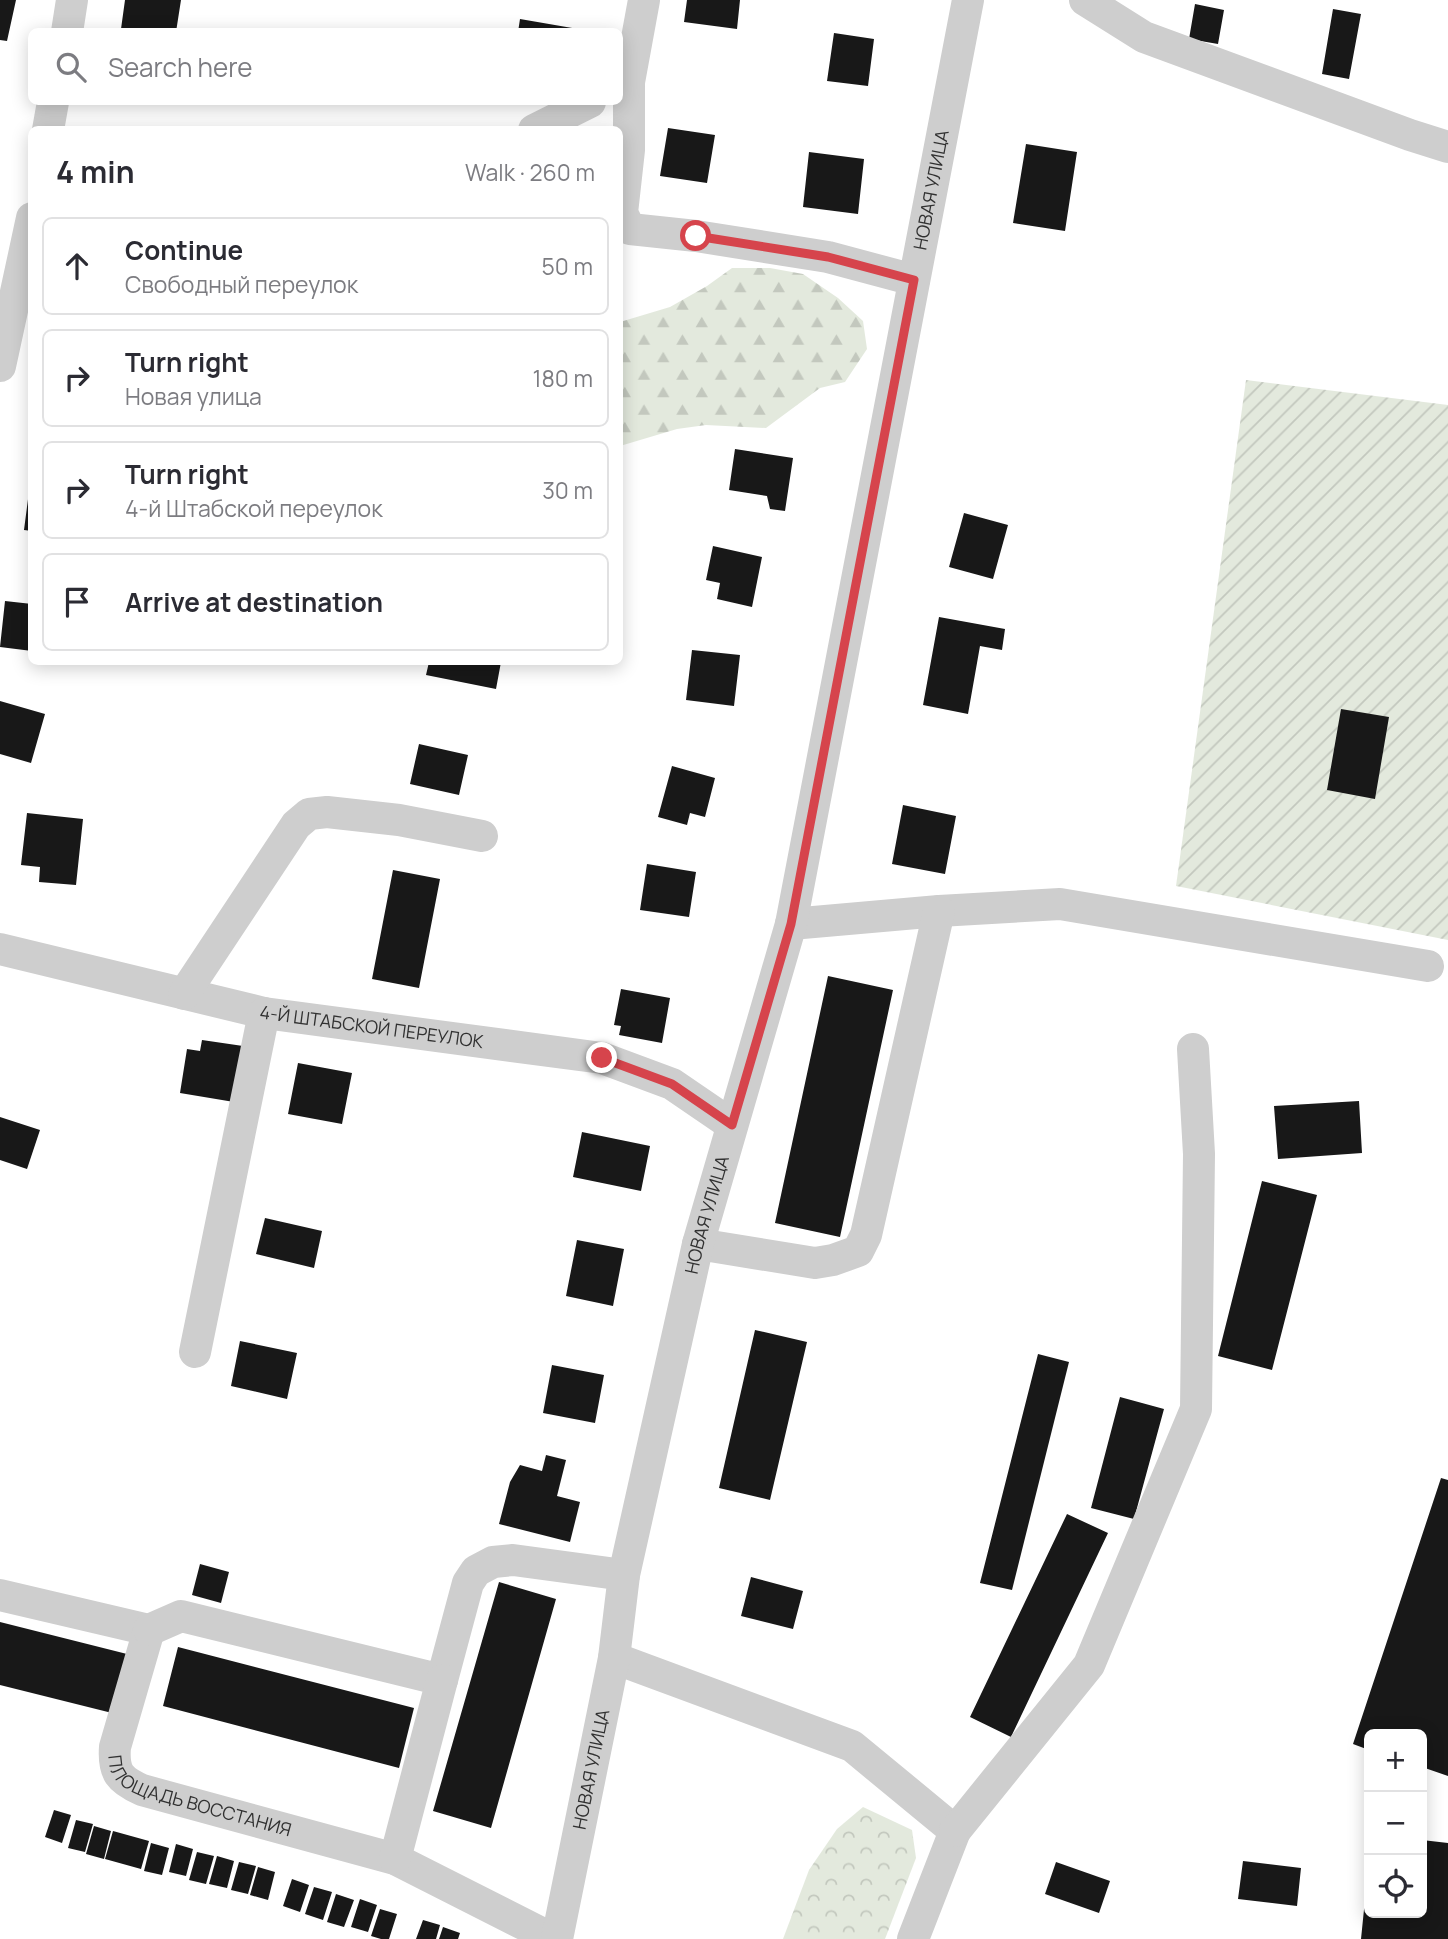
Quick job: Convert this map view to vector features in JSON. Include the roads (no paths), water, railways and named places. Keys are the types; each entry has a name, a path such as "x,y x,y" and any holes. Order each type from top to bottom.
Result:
{"street":[{"path":"67,28 72,0"},
{"path":"623,204 629,150 624,84 644,0"},
{"name":"НОВАЯ УЛИЦА","path":"555,1939 614,1658 624,1575 698,1244 791,924 968,0"},
{"path":"1085,0 1144,37 1448,147"},
{"path":"49,126 52,105"},
{"path":"542,126 584,105"},
{"path":"623,215 630,229 696,236 828,257 914,280"},
{"path":"0,366 19,251 28,228"},
{"path":"184,994 296,825 309,814 327,812 399,820 482,836"},
{"path":"791,924 1060,904 1428,965"},
{"path":"698,1244 815,1263 834,1260 858,1251 866,1235 939,911"},
{"name":"4-Й ШТАБСКОЙ ПЕРЕУЛОК","path":"0,949 264,1013 602,1058 672,1084 732,1125"},
{"path":"195,1352 264,1013"},
{"path":"914,1939 955,1831 1089,1665 1196,1409 1199,1154 1193,1049"},
{"path":"396,1859 468,1583 476,1572 493,1562 513,1560 624,1575"},
{"path":"0,1595 149,1630 181,1616 442,1680"},
{"name":"ПЛОЩАДЬ ВОССТАНИЯ","path":"149,1630 115,1747 114,1761 118,1774 127,1783 142,1790 396,1859 555,1939"},
{"path":"614,1658 852,1746 955,1831"}]}
